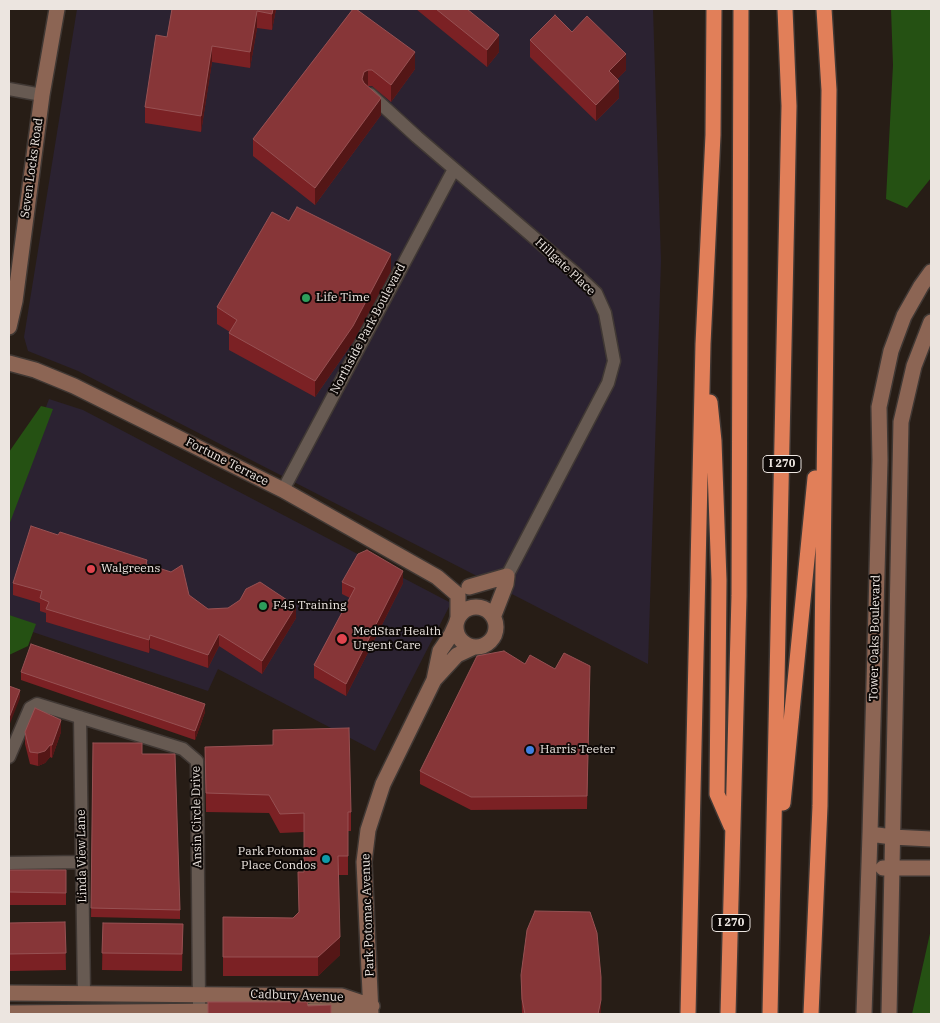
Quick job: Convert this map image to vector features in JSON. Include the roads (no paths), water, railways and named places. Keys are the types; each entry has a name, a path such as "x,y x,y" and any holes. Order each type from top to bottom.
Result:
{"highway":[{"path":"688,1014 703,344 713,135 714,9"},
{"name":"I 270","path":"728,1014 739,596 741,9"},
{"name":"I 270","path":"770,1014 789,106 785,9"},
{"path":"811,1014 820,806 826,373 829,90 824,9"},
{"path":"703,344 714,441 718,570 717,794 733,832"},
{"path":"772,919 826,373"}],"street":[{"name":"Seven Locks Road","path":"9,327 15,301 42,95 57,9"},
{"path":"9,89 42,95"},
{"name":"Hillgate Place","path":"370,94 574,272 596,293 605,313 614,361 608,383 507,576"},
{"name":"Northside Park Boulevard","path":"283,490 454,168"},
{"name":"Tower Oaks Boulevard","path":"864,1014 880,460 879,407 891,351 904,316 931,272"},
{"name":"Tower Oaks Boulevard","path":"890,1014 901,422 914,366 931,322"},
{"name":"Fortune Terrace","path":"9,363 35,370 74,386 283,490 437,578 458,595 457,621"},
{"path":"469,587 507,576 506,584 488,612"},
{"name":"Fortune Terrace","path":"437,578 469,587"},
{"path":"434,680 457,655 486,645 495,636 496,623 478,594 469,587"},
{"path":"434,680 440,651 452,635 462,612 469,608 488,612"},
{"path":"457,621 456,631 458,638 474,648"},
{"name":"Park Potomac Avenue","path":"372,1010 364,862 368,830 383,784 434,680"},
{"name":"Ansin Circle Drive","path":"9,757 30,708 37,704 183,749 196,761 199,1013"},
{"name":"Linda View Lane","path":"80,718 84,994"},
{"path":"870,834 931,839"},
{"path":"9,863 82,862"},
{"path":"869,868 931,868"},
{"name":"Cadbury Avenue","path":"9,993 342,996 372,1010"},
{"name":"Cadbury Avenue","path":"298,1011 372,1010"},
{"name":"Cadbury Avenue","path":"9,1012 199,1013 238,1011"}],"place":[{"name":"Life Time","path":"306,298"},
{"name":"Walgreens","path":"91,569"},
{"name":"F45 Training","path":"263,606"},
{"name":"MedStar Health Urgent Care","path":"342,639"},
{"name":"Harris Teeter","path":"530,750"},
{"name":"Park Potomac Place Condos","path":"326,859"}]}
